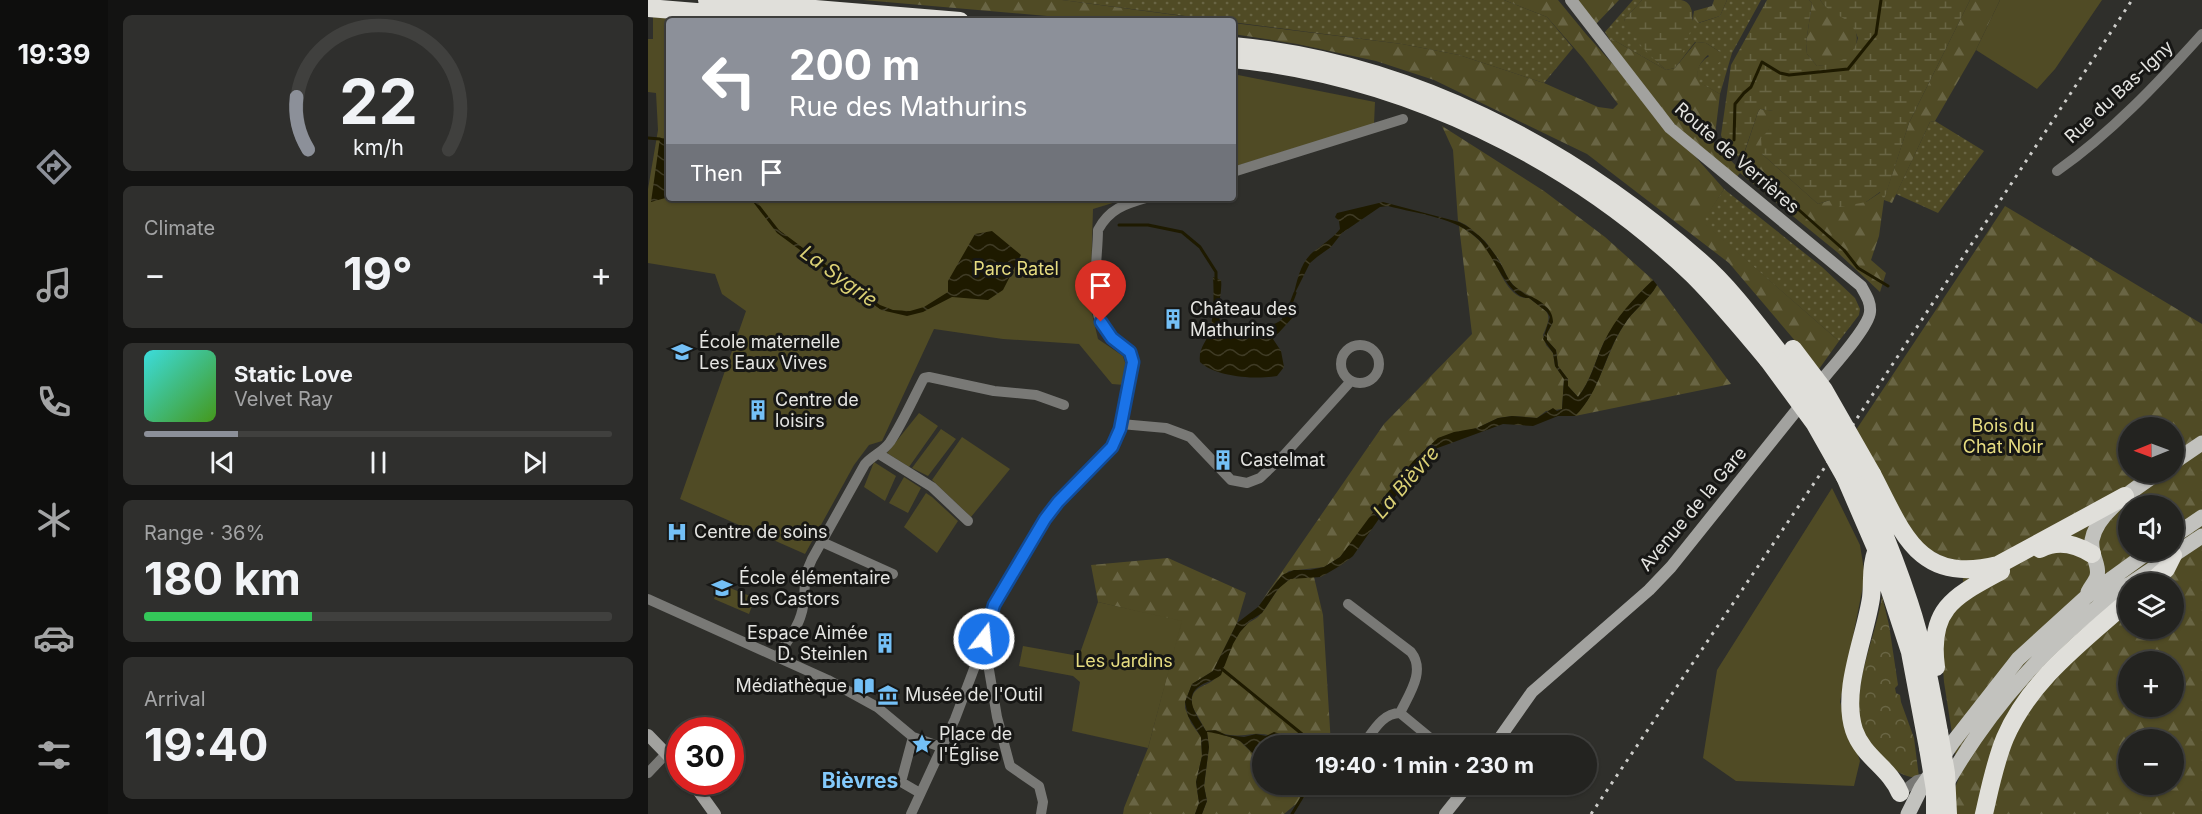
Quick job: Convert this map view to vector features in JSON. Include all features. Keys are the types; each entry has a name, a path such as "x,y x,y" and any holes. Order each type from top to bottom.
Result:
{"highway":[{"path":"707,0 924,18"},
{"path":"648,8 770,18"},
{"path":"1236,46 1316,59 1378,75 1456,103 1495,120 1550,151 1613,192 1701,262 1738,302 1755,306 1815,424 1858,473 1910,543 1934,563 1964,570 1979,570 1998,565 2118,498"},
{"path":"1236,59 1318,73 1378,90 1455,118 1520,150 1577,184 1644,233 1693,276 1723,307 1824,390 1880,523 1910,603 1931,688 1939,732 1946,773 1948,814"},
{"path":"1858,473 1877,551 1910,652 1935,790 1935,814"},
{"path":"1931,688 1937,677 1934,647 1936,630 1943,612 1955,597 2049,544 2074,545 2092,554"},
{"path":"1877,551 1871,565 1871,595 1868,614 1852,684 1851,717 1860,742 1875,762 1893,779 1900,793"},
{"path":"1984,814 1994,771 2018,714 2051,670 2118,610"}],"main road":[{"path":"2184,455 2202,443"},
{"path":"2126,495 2143,483"},
{"path":"2086,597 2097,576 2097,564 2092,554 2092,540 2099,523 2118,503"},
{"path":"2184,529 2202,517"},
{"path":"2184,548 2202,536"},
{"path":"1908,814 1929,777 1989,693 2019,658 2086,597 2134,561"},
{"path":"2146,573 2164,561"},
{"path":"1930,814 1968,748 2006,698 2064,637 2118,593"},
{"path":"1899,814 1900,793"}],"street":[{"name":"Route de Verrières","path":"1571,0 1670,128 1861,286 1869,302"},
{"name":"Rue du Bas-Igny","path":"2057,171 2113,125 2200,39"},
{"path":"1236,171 1403,119"},
{"path":"911,814 955,719 994,605 1045,519 1058,502 1112,447 1121,424 1133,362 1130,352 1112,338 1101,322 1096,299 1098,230 1103,220 1112,212 1136,201"},
{"name":"Avenue de la Gare","path":"1502,735 1532,692 1649,590 1693,541 1862,330 1870,315 1869,302"},
{"path":"777,657 801,618 804,604 804,576 866,464 890,442 924,378 929,376 994,392 1036,394 1064,405"},
{"path":"1121,424 1166,428 1190,437 1230,480 1247,483 1260,478 1284,455 1351,381"},
{"path":"879,454 932,487 968,521"},
{"path":"822,542 893,574"},
{"path":"648,599 828,680 877,707 913,737 941,747"},
{"path":"1348,604 1411,652 1416,659 1417,674 1400,713"},
{"path":"982,645 987,658 997,717 1010,766 1039,786 1042,802 1041,814"},
{"path":"1371,735 1386,716 1400,713"},
{"path":"1400,713 1427,735"},
{"path":"648,735 666,754 648,773"},
{"path":"913,737 901,782 920,793"},
{"path":"1900,793 1917,780 1929,777"},
{"path":"701,795 715,814"},
{"path":"1445,814 1460,795"}],"green space":[{"path":"863,0 1062,0 1197,18 1070,18"},
{"path":"1062,0 1504,0 1547,17 1573,48 1544,83 1459,55 1402,44 1236,23 1236,18 1201,18"},
{"path":"1504,0 1558,0 1724,189 1703,222 1839,341 1819,369 1729,263 1587,154 1434,80 1376,61 1297,44 1236,34 1236,23 1402,44 1459,55 1544,83 1598,107 1613,109 1618,104 1583,58 1547,17"},
{"path":"1577,0 1619,0 1596,24"},
{"path":"1633,0 1642,0 1624,20 1666,70 1612,39 1611,42 1605,32"},
{"path":"1642,0 1681,0 1688,4 1692,11 1687,42 1675,68 1666,70 1654,59 1637,41 1624,20"},
{"path":"1714,0 1727,0 1720,16 1698,23 1693,18 1694,11 1712,6"},
{"path":"1727,0 1761,0 1732,53 1720,94 1698,82 1699,66 1705,59 1720,52 1706,43 1695,42 1675,68 1693,18 1699,23 1720,16"},
{"path":"1767,0 1809,0 1812,3 1806,43 1807,54 1817,66 1843,60 1852,52 1858,38 1851,24 1820,0 1970,0 1909,123 1884,200 1880,192 1866,202 1840,207 1830,200 1818,204 1762,154 1761,138 1768,131 1773,111 1760,109 1758,112 1742,159 1725,147 1721,135 1731,65"},
{"path":"1809,0 1820,0 1854,28 1856,45 1851,55 1841,62 1817,66 1807,54 1806,43 1812,3"},
{"path":"1970,0 2000,0 1976,50 1935,121 1930,122 1892,203 1884,200 1879,236 1871,260 1886,273 1880,292 1837,252 1740,173 1736,178 1671,125 1611,42 1612,39 1666,70 1675,68 1696,42 1706,43 1720,52 1722,60 1716,65 1708,55 1698,70 1699,82 1720,94 1714,143 1739,169 1758,112 1760,109 1774,111 1762,154 1818,204 1830,200 1866,202 1881,192 1884,199 1909,123"},
{"path":"2000,0 2102,0 2055,69 2037,89 1976,50"},
{"name":"Parc Ratel","path":"653,17 666,18 666,201 1119,201 1093,209 1090,305 1098,339 1123,356 1127,368 1124,385 1112,384 1079,344 1003,339 934,329 882,441 869,445 854,465 805,554 680,499 746,311 722,294 715,274 648,263 648,189 658,130 656,93 648,92 648,39 653,39"},
{"path":"1236,75 1375,102 1374,124 1236,166"},
{"path":"1935,121 1984,151 1938,213 1896,194 1930,122"},
{"path":"1442,126 1544,191 1605,237 1653,280 1632,301 1614,325 1578,397 1568,386 1568,379 1558,366 1556,350 1547,340 1547,334 1553,322 1545,306 1516,288 1485,241 1458,221 1453,150"},
{"path":"1724,189 1822,267 1855,298 1860,309 1859,315 1839,341 1702,222"},
{"name":"Bois du Chat Noir","path":"2005,206 2202,324 2202,814 1944,814 1959,778 1944,682 1940,631 1964,596 1962,566 1914,542 1856,430"},
{"path":"1459,226 1475,236 1488,250 1504,280 1515,293 1529,298 1547,313 1548,321 1543,335 1546,345 1553,353 1555,366 1564,379 1562,409 1546,411 1537,418 1512,416 1498,418 1477,428 1438,438 1340,557 1324,567 1289,571 1278,580 1261,602 1384,424 1472,334"},
{"path":"1657,285 1731,384 1575,416 1591,395 1617,336"},
{"path":"919,413 938,426 909,467 887,453"},
{"path":"941,429 956,439 928,476 912,468"},
{"path":"962,437 1010,469 971,517 932,480"},
{"path":"874,462 896,476 885,501 864,487"},
{"path":"904,477 921,488 908,513 889,503"},
{"path":"1832,488 1860,545 1865,576 1840,702 1860,761 1854,786 1736,781 1703,758 1717,670"},
{"path":"926,493 958,521 937,553 904,527"},
{"path":"1168,558 1246,593 1237,623 1213,671 1192,684 1185,702 1191,723 1201,737 1202,756 1196,782 1199,803 1195,814 1123,814 1148,748 1181,622 1098,602 1091,565"},
{"path":"1296,577 1314,577 1323,615 1330,735 1233,735 1206,731 1192,706 1196,690 1213,681 1241,631 1263,612 1274,594 1289,580"},
{"path":"720,584 755,598 749,614 714,599"},
{"path":"1882,596 1898,685 1895,688 1896,693 1900,695 1914,738 1919,777 1904,775 1887,763 1865,737 1860,721 1860,686"},
{"name":"Les Jardins","path":"1098,602 1182,621 1148,748 1072,731 1080,682 1073,676 1019,666 1023,646 1079,656"},
{"path":"1211,731 1239,740 1252,753 1252,795 1307,795 1284,814 1202,814 1207,801 1204,786 1209,747 1207,732"}],"water":[{"path":"660,138 666,139 666,198 651,202"},
{"path":"752,201 756,201 779,230 880,305 893,310 910,311 924,307 948,292 948,281 975,234 992,231 1021,255 1003,290 988,300 952,297 923,312 907,316 881,310 777,233"},
{"path":"1383,202 1459,222 1471,229 1482,238 1495,255 1513,285 1549,309 1553,322 1547,333 1547,340 1556,350 1558,366 1568,379 1568,386 1578,397 1590,378 1608,333 1619,317 1653,280 1657,285 1617,336 1597,384 1575,416 1558,416 1533,426 1503,424 1435,449 1390,503 1353,556 1321,577 1290,579 1278,589 1262,613 1251,620 1240,632 1221,675 1196,689 1192,700 1195,713 1206,731 1216,730 1226,735 1244,737 1252,735 1252,753 1234,738 1207,732 1209,747 1204,786 1207,801 1202,814 1195,814 1199,803 1196,782 1202,756 1201,737 1188,716 1185,702 1192,684 1213,671 1237,623 1258,607 1282,575 1294,570 1324,567 1340,557 1394,484 1415,459 1438,438 1454,432 1477,428 1498,418 1512,416 1537,418 1553,408 1557,411 1562,409 1564,379 1555,366 1553,353 1543,339 1550,317 1547,312 1529,298 1522,297 1515,292 1479,240 1470,232 1448,221 1388,206 1380,207 1342,233 1331,247 1310,263 1293,297 1305,261 1340,229 1339,221 1335,217 1337,213"},
{"path":"1213,277 1221,280 1219,318 1225,327 1232,330 1249,330 1280,321 1291,306 1289,312 1294,316 1273,339 1281,351 1284,367 1277,376 1259,378 1226,374 1200,362 1200,353 1211,324"}],"waterway":[{"name":"La Bièvre","path":"1734,140 1735,104 1751,87 1762,62 1780,73 1789,75 1848,69 1876,34 1881,0"},
{"name":"La Sygrie","path":"648,138 660,139 666,144"},
{"path":"1799,210 1844,250 1858,268 1888,286"},
{"name":"La Sygrie","path":"1119,225 1148,225 1182,232 1200,247 1216,272 1216,282"},
{"name":"La Sygrie","path":"1289,309 1295,293"},
{"name":"La Bièvre","path":"1222,669 1303,735"},
{"name":"La Bièvre","path":"1292,814 1303,795"}],"railway":[{"path":"1591,814 1825,467 2132,0"}],"place":[{"name":"Château des Mathurins","path":"1173,319"},
{"name":"École maternelle Les Eaux Vives","path":"682,352"},
{"name":"Centre de loisirs","path":"758,410"},
{"name":"Castelmat","path":"1223,460"},
{"name":"Centre de soins","path":"677,532"},
{"name":"École élémentaire Les Castors","path":"722,588"},
{"name":"Espace Aimée D. Steinlen","path":"885,643"},
{"name":"Médiathèque","path":"864,686"},
{"name":"Musée de l'Outil","path":"888,695"},
{"name":"Place de l'Église","path":"922,744"}],"district":[{"name":"Bièvres","path":"860,781"}],"route":[{"path":"984,639 994,605 1045,519 1058,502 1112,447 1120,429 1133,362 1130,352 1112,338 1101,322"}]}
